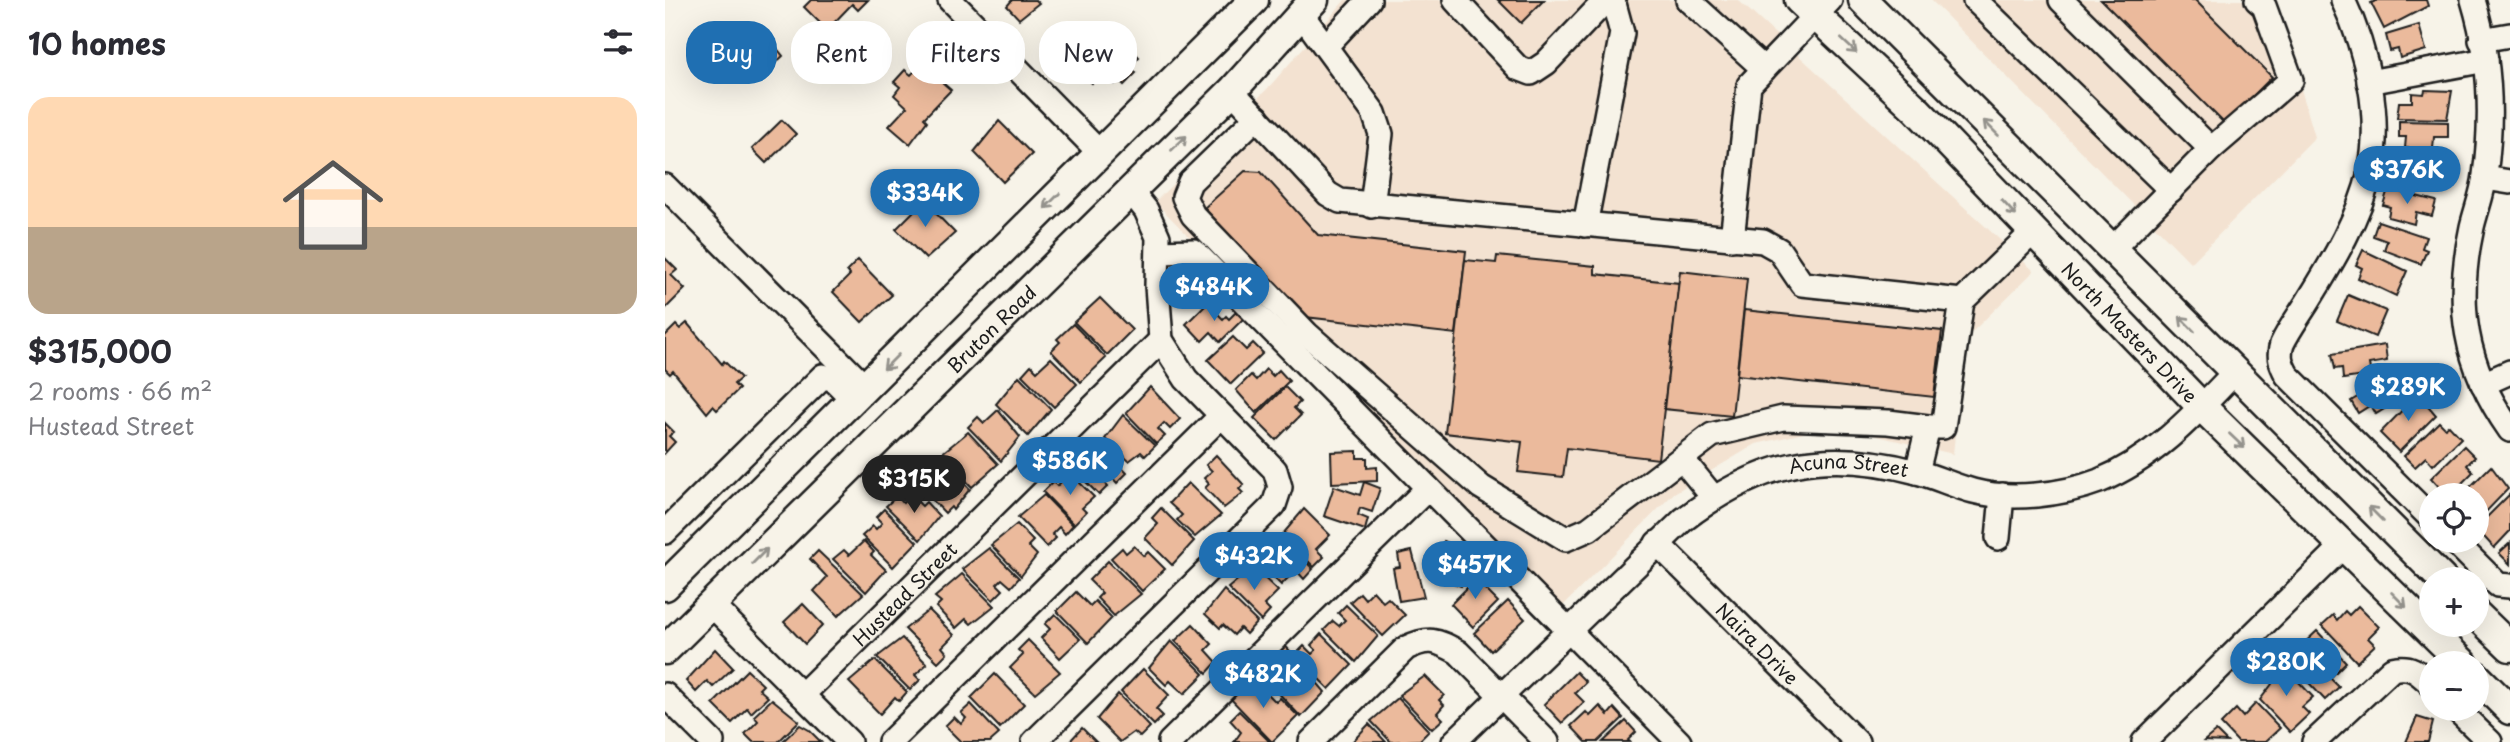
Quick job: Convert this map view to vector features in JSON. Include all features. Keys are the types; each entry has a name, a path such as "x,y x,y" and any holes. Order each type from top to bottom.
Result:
{"main road":[{"path":"712,604 672,580 1254,0"},
{"path":"1863,0 2430,567"},
{"name":"Bruton Road","path":"665,650 1232,91 1301,5"},
{"name":"North Masters Drive","path":"1815,5 2202,407 2451,651"},
{"path":"1100,153 1130,190"},
{"path":"859,393 899,419"},
{"path":"2489,627 2510,647"},
{"path":"2489,689 2510,710"}],"street":[{"path":"950,0 1100,153"},
{"path":"1326,46 1369,0"},
{"path":"1455,0 1518,68 1531,73 1546,63 1606,0"},
{"path":"1585,226 1622,33 1613,0"},
{"path":"1688,0 1764,69"},
{"path":"1975,0 2171,190"},
{"path":"2061,0 2211,149"},
{"path":"2112,249 2211,149 2291,80 2263,6 2257,0"},
{"path":"2343,0 2360,34 2369,82 2375,144 2369,175 2331,264 2282,345 2280,361 2287,375 2419,506"},
{"path":"2473,0 2484,50 2489,134 2485,178 2472,229 2462,304 2469,349 2483,384 2510,430"},
{"path":"1301,5 1326,46 1374,113 1381,134 1372,206"},
{"path":"1732,239 1749,85 1815,5"},
{"path":"2369,82 2484,50 2510,35"},
{"path":"1232,91 1328,194 1340,201 1763,241 1779,250 1802,284 1962,301"},
{"path":"1257,117 1190,181 1184,197 1192,215 1307,334 1481,487 1566,539 1589,529 1712,435 1783,418 1943,427 1962,301 2032,233"},
{"path":"2485,178 2510,182"},
{"path":"665,186 859,393"},
{"path":"1034,742 1273,505 1280,487 1275,470 1220,417 1186,379 1161,340 1157,286 1159,237 1146,210 1130,190"},
{"path":"1159,252 1179,249 1194,251 1679,742"},
{"name":"Hustead Street","path":"802,695 1161,340"},
{"name":"Acuna Street","path":"1454,742 1657,543 1713,497 1755,475 1795,463 1868,462 1917,472 1975,492 2003,495 2049,493 2098,481 2166,442 2235,372"},
{"path":"2483,384 2510,372"},
{"path":"665,532 823,376 859,393"},
{"path":"890,742 1220,417"},
{"path":"1917,472 1928,427"},
{"path":"1682,459 1713,497"},
{"path":"1170,742 1428,488"},
{"path":"1998,538 2003,495"},
{"name":"Naira Drive","path":"1657,543 1857,742"},
{"path":"2144,742 2344,545"},
{"path":"2466,553 2498,585 2510,586"},
{"path":"712,604 849,742"},
{"path":"1311,742 1406,648 1423,639 1440,642 1458,652 1547,742"},
{"path":"2314,742 2392,669 2407,666 2419,673"},
{"path":"665,695 712,742"},
{"path":"2468,721 2490,742"}],"shaded area":[{"path":"1345,0 1738,0 2034,271 1965,339 1953,454 1835,426 1756,444 1674,493 1558,611 1155,202 1269,87"},
{"path":"1931,0 2275,0 2315,137 2191,263"}],"building":[{"path":"811,0 868,0 858,10 852,4 836,21 818,21 804,7"},
{"path":"1012,0 1036,0 1039,3 1019,19 1007,6"},
{"path":"1498,0 1544,0 1521,23"},
{"path":"2101,0 2195,0 2272,77 2225,124"},
{"path":"2378,0 2426,0 2428,6 2384,29 2371,3"},
{"path":"2419,25 2426,50 2400,58 2398,49 2390,51 2386,35"},
{"path":"777,48 783,56 777,62"},
{"path":"905,70 906,84 944,84 951,90 924,118 927,121 910,144 889,126 907,107 894,95 900,87 894,82"},
{"path":"2425,90 2452,91 2447,119 2397,118 2399,102 2412,102 2412,93 2424,94"},
{"path":"782,120 796,134 766,163 752,149"},
{"path":"999,121 1032,154 1003,182 974,152"},
{"path":"2399,121 2448,122 2448,137 2434,137 2433,149 2405,148 2406,137 2399,137"},
{"path":"2392,155 2445,163 2441,188 2405,182 2406,174 2390,172"},
{"path":"1245,171 1261,172 1318,235 1466,251 1456,334 1305,317 1204,208"},
{"path":"2388,189 2436,201 2432,216 2416,212 2414,224 2388,217 2390,207 2383,205"},
{"path":"921,198 955,233 926,259 896,229 914,211 911,208"},
{"path":"2378,221 2426,237 2422,248 2427,250 2421,264 2384,250 2387,241 2373,236"},
{"path":"2363,250 2407,271 2396,296 2358,278 2362,268 2356,265"},
{"path":"1497,256 1595,266 1595,274 1679,283 1658,459 1567,448 1563,477 1518,472 1522,442 1445,433 1465,260 1496,263"},
{"path":"665,258 677,270 671,275 685,289 665,309"},
{"path":"858,260 892,295 862,322 833,292 850,275 847,271"},
{"path":"1680,271 1747,279 1732,416 1664,409"},
{"path":"2348,295 2386,311 2375,337 2337,321"},
{"path":"1100,298 1132,330 1107,355 1074,322"},
{"path":"1207,303 1223,319 1226,316 1229,319 1241,307 1248,314 1220,342 1211,332 1202,341 1186,324"},
{"path":"1744,310 1942,331 1934,397 1737,375"},
{"path":"687,323 722,364 724,361 741,378 734,384 739,389 717,410 713,406 707,413 673,371 670,374 665,369 665,336 676,325 680,329"},
{"path":"1073,324 1106,358 1081,382 1051,351 1060,342 1057,339"},
{"path":"1233,337 1246,350 1253,343 1263,353 1231,384 1208,360"},
{"path":"2385,345 2387,361 2369,364 2371,375 2343,379 2342,368 2335,369 2332,354"},
{"path":"1051,358 1077,384 1054,407 1022,375 1031,365 1037,371"},
{"path":"1266,369 1273,376 1279,370 1289,381 1256,413 1236,390 1251,375 1256,380"},
{"path":"2395,374 2407,395 2376,414 2371,405 2358,413 2351,401"},
{"path":"1019,376 1051,409 1028,436 996,404"},
{"path":"1150,387 1180,419 1170,429 1164,423 1158,429 1165,436 1156,444 1126,413"},
{"path":"1285,387 1300,402 1294,408 1301,415 1276,440 1254,418"},
{"path":"2418,394 2436,415 2399,452 2380,433"},
{"path":"998,410 1020,437 1001,461 968,427 978,417 984,423"},
{"path":"1123,415 1155,446 1145,456 1141,452 1129,461 1105,439"},
{"path":"2439,422 2445,428 2449,425 2461,438 2433,465 2426,457 2415,467 2404,456"},
{"path":"665,423 674,432 669,436 675,442 665,453"},
{"path":"968,432 998,464 972,487 941,454"},
{"path":"1096,442 1127,473 1117,483 1108,473 1102,480 1108,486 1099,495 1069,465"},
{"path":"2464,446 2475,457 2467,465 2473,472 2462,483 2436,483 2431,478"},
{"path":"1357,451 1357,458 1367,458 1367,468 1377,467 1377,481 1332,483 1331,452"},
{"path":"1216,455 1244,485 1239,489 1243,493 1224,508 1205,488 1209,484 1204,478 1212,471 1206,465"},
{"path":"938,457 970,489 953,510 951,507 945,513 922,489 938,473 930,465"},
{"path":"2491,466 2508,489 2489,509 2489,483 2474,483"},
{"path":"1070,473 1094,497 1082,508 1086,512 1074,524 1043,492 1053,482 1057,486"},
{"path":"1364,482 1380,488 1372,512 1360,508 1358,515 1368,519 1365,530 1324,516 1334,486 1360,495"},
{"path":"1188,483 1221,515 1195,537 1177,520 1182,515 1169,503"},
{"path":"2510,494 2510,531 2494,548 2489,542 2489,515"},
{"path":"911,495 922,506 926,502 939,516 920,540 886,506 897,496 903,503"},
{"path":"1044,495 1073,525 1065,534 1059,527 1052,534 1056,538 1047,547 1018,517"},
{"path":"1161,508 1194,541 1172,565 1145,538 1158,524 1152,518"},
{"path":"884,509 917,542 893,567 862,536 873,526 876,529 882,523 876,517"},
{"path":"1304,509 1330,535 1316,549 1324,557 1314,567 1282,535"},
{"path":"1017,524 1033,541 1028,546 1037,555 1021,576 991,545"},
{"path":"1281,536 1313,569 1304,579 1296,570 1281,585 1255,558"},
{"path":"864,541 874,552 871,555 886,570 866,592 833,559 844,550 849,555"},
{"path":"1444,541 1456,547 1452,555 1472,564 1461,586 1430,574"},
{"path":"2510,543 2510,564 2499,553"},
{"path":"1134,546 1144,556 1148,552 1165,569 1142,591 1111,558 1122,548 1126,553"},
{"path":"989,548 1019,578 1011,587 1002,579 997,584 1003,590 993,600 962,569"},
{"path":"818,551 863,594 838,616 814,591 827,577 810,559"},
{"path":"1412,551 1424,597 1399,601 1393,568 1400,567 1398,554"},
{"path":"1108,561 1141,594 1114,616 1097,598 1102,593 1089,580"},
{"path":"1253,567 1278,591 1264,605 1270,611 1261,621 1228,588"},
{"path":"962,574 994,606 971,624 966,619 956,628 936,607 941,602 935,597"},
{"path":"1481,574 1490,583 1484,588 1498,602 1473,627 1451,604"},
{"path":"1224,590 1257,622 1246,634 1240,628 1234,635 1223,625 1220,628 1205,614"},
{"path":"1373,591 1383,602 1388,598 1405,615 1383,636 1350,602 1360,593 1365,599"},
{"path":"1076,592 1090,606 1095,601 1112,618 1088,643 1057,611"},
{"path":"1508,601 1525,619 1491,651 1474,633"},
{"path":"803,604 823,625 805,644 784,622"},
{"path":"1346,605 1378,636 1356,662 1324,630 1333,621 1339,626 1345,620 1338,613"},
{"path":"2358,606 2379,627 2368,638 2375,645 2357,662 2322,625 2333,615 2337,620 2345,611 2349,615"},
{"path":"929,610 954,635 942,647 947,653 938,662 905,629"},
{"path":"1055,614 1080,639 1060,658 1041,638 1050,629 1045,624"},
{"path":"1193,624 1212,644 1206,650 1217,662 1207,673 1175,641"},
{"path":"2317,631 2346,662 2330,678 2339,687 2325,700 2295,668 2306,651 2301,646"},
{"path":"1321,634 1352,665 1329,689 1295,655 1304,646 1312,654 1316,650 1311,645"},
{"path":"902,638 927,664 915,675 920,680 910,690 877,657"},
{"path":"1028,640 1060,672 1035,693 1010,668 1023,655 1018,650"},
{"path":"1171,641 1204,674 1184,694 1170,681 1166,685 1149,668"},
{"path":"1283,643 1325,692 1301,717 1270,684 1274,681 1259,665"},
{"path":"715,649 733,668 713,687 707,681 696,692 686,681"},
{"path":"875,660 907,692 899,701 895,697 880,714 849,682"},
{"path":"2281,663 2313,697 2302,707 2309,714 2290,732 2260,700 2272,684 2268,676"},
{"path":"1143,669 1169,695 1156,709 1163,716 1154,725 1121,692"},
{"path":"747,670 763,685 759,689 768,697 751,713 747,708 732,723 713,704"},
{"path":"1576,672 1586,682 1575,693 1584,702 1562,723 1544,704"},
{"path":"995,674 1024,704 1000,728 971,698"},
{"path":"1425,676 1444,695 1439,700 1444,705 1437,713 1443,719 1432,729 1399,695"},
{"path":"1245,679 1258,692 1262,688 1276,702 1280,698 1298,716 1272,742 1228,696"},
{"path":"1118,694 1150,727 1140,737 1134,732 1120,742 1097,719"},
{"path":"1398,698 1429,731 1420,740 1391,742 1371,721"},
{"path":"772,699 799,721 778,742 753,742 745,734 758,721 754,716"},
{"path":"2256,703 2280,728 2265,742 2238,742 2221,724 2236,709 2243,717"},
{"path":"971,704 999,734 990,742 961,742 945,726 954,717 961,724 966,718 961,713"},
{"path":"1600,706 1608,715 1614,708 1623,718 1598,742 1586,742 1571,726 1586,712 1590,716"},
{"path":"1239,711 1270,742 1234,742 1241,732 1230,720"},
{"path":"2417,717 2419,721 2433,722 2428,742 2406,742"},
{"path":"1626,721 1636,732 1628,740 1630,742 1603,742"},
{"path":"1369,724 1386,742 1352,742"},
{"path":"800,725 809,730 821,742 782,742"},
{"path":"1082,728 1096,742 1069,742"},
{"path":"2216,731 2227,742 2204,741"}]}
